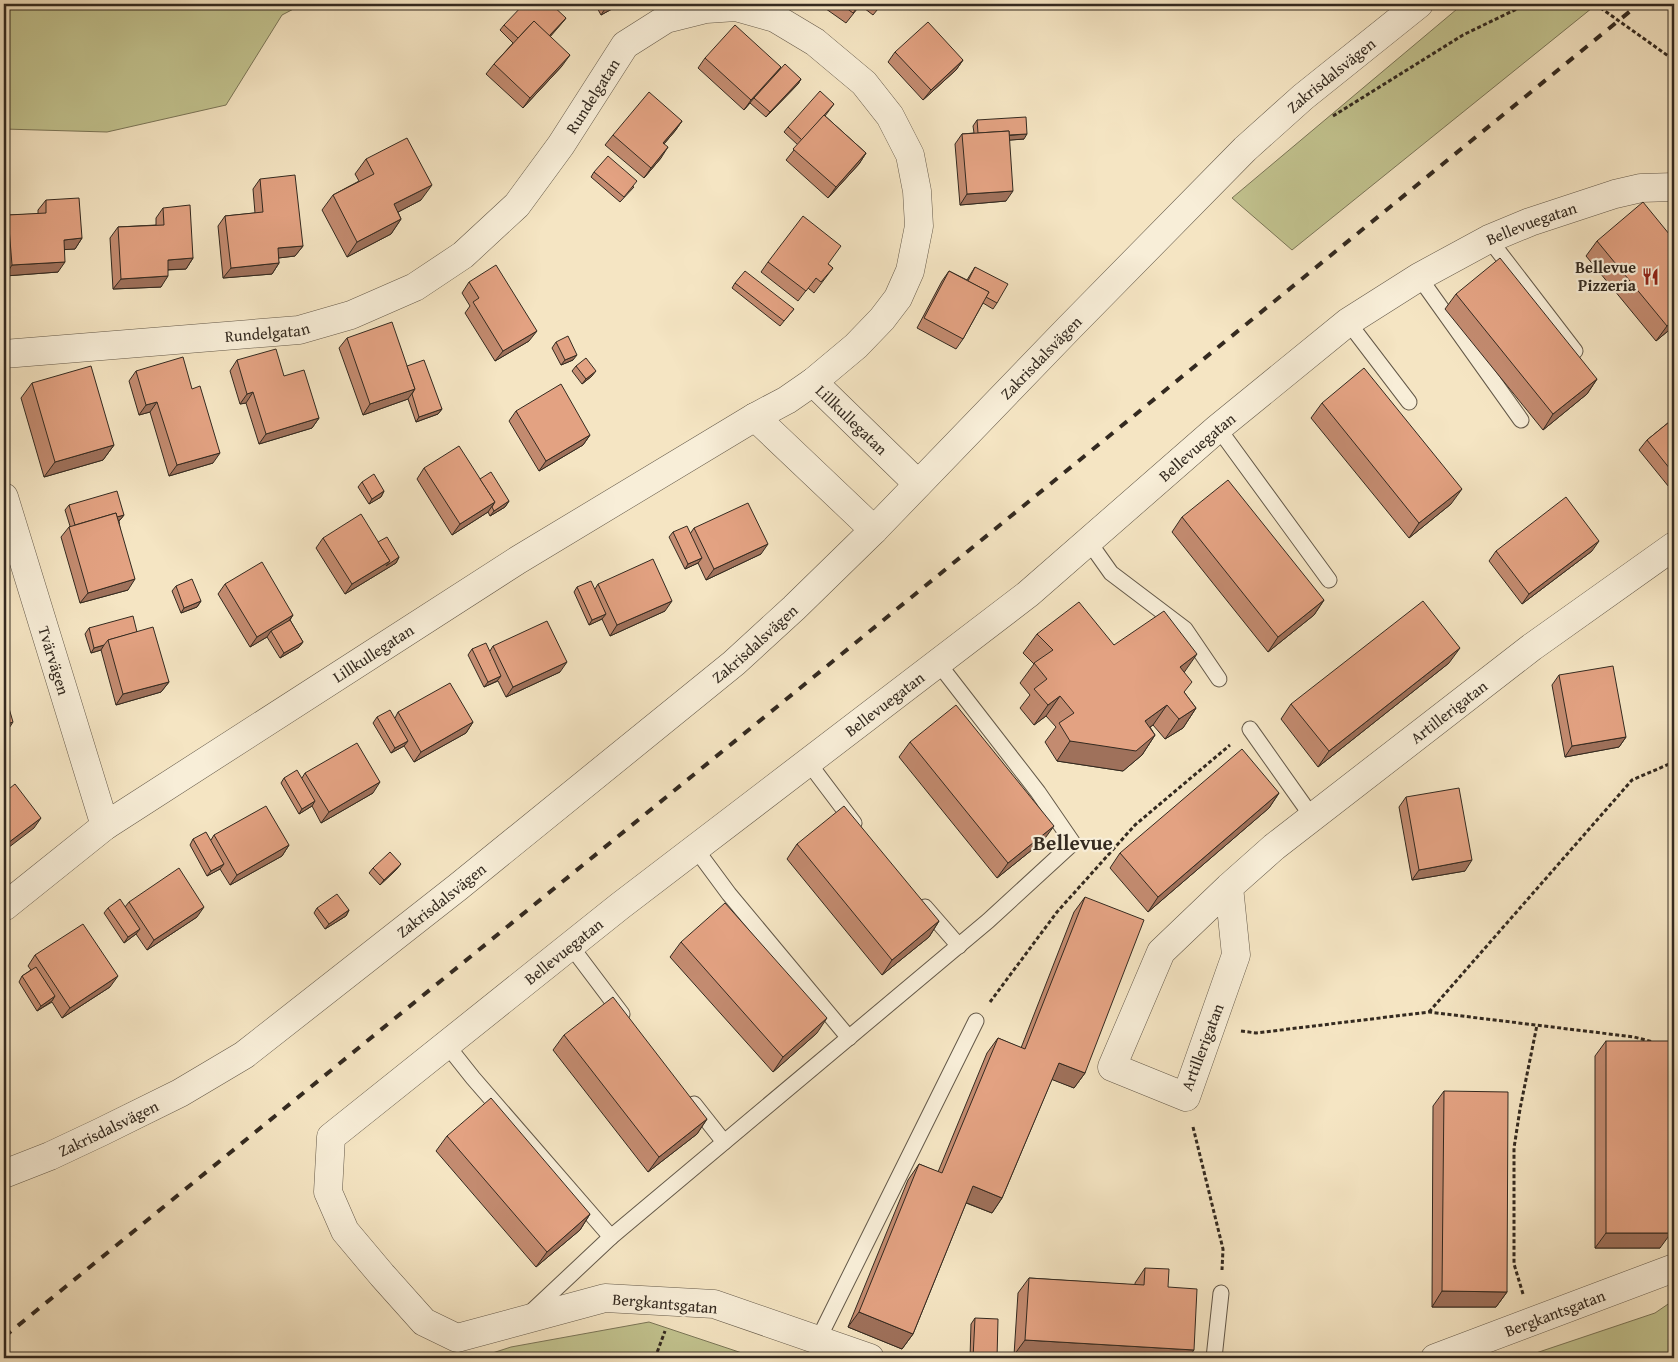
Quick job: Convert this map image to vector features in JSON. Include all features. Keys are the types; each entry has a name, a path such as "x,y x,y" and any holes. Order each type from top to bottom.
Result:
{"street":[{"name":"Zakrisdalsvägen","path":"4,1174 50,1156 145,1111 180,1093 244,1055 466,880 734,663 874,530 1246,149 1303,96 1419,4"},
{"name":"Rundelgatan","path":"4,354 299,330 351,315 415,287 462,255 517,205 561,145 625,45 666,19 706,9 736,8 775,18 815,42 864,83 890,116 910,155 917,190 919,226 910,271 898,298 882,319 856,346 813,382"},
{"name":"Bellevuegatan","path":"457,1338 424,1322 345,1231 328,1192 331,1137 570,945 1028,594 1218,428 1348,322 1419,277 1489,240 1530,222 1615,194 1641,188 1674,187"},
{"name":"Lillkullegatan","path":"4,907 105,826 518,560 755,417 787,400 813,382 918,484"},
{"path":"755,417 874,530"},
{"name":"Tvärvägen","path":"4,496 105,826"},
{"name":"Artillerigatan","path":"1229,886 1236,955 1186,1097 1112,1067 1161,952 1229,886 1274,848 1532,647 1674,546"},
{"name":"Bergkantsgatan","path":"1435,1358 1674,1268"},
{"name":"Bergkantsgatan","path":"457,1338 605,1298 714,1304 870,1358"}],"lane":[{"path":"1489,240 1575,350"},
{"path":"1419,277 1521,420"},
{"path":"1348,322 1408,402"},
{"path":"1218,428 1329,580"},
{"path":"1089,542 1111,573 1185,629 1219,679"},
{"path":"523,1320 611,1237 959,946 1073,842 1038,792 938,663"},
{"path":"1250,729 1313,818"},
{"path":"808,762 844,811 863,833"},
{"path":"695,848 729,894 849,1038"},
{"path":"914,893 959,946"},
{"path":"570,945 629,1023"},
{"path":"818,1340 976,1021"},
{"path":"446,1044 473,1078 611,1237"},
{"path":"683,1090 724,1142"},
{"path":"1214,1358 1221,1293"}],"path":[{"path":"1303,96 1329,118 1463,36 1527,4"},
{"path":"1595,4 1674,60"},
{"path":"976,1021 1058,912 1136,825 1250,729"},
{"path":"1429,1012 1632,780 1674,762"},
{"path":"1210,1029 1256,1033 1429,1012 1634,1037 1658,1044"},
{"path":"1531,1322 1514,1264 1514,1148 1537,1025"},
{"path":"1186,1097 1223,1249 1221,1293"}],"green space":[{"path":"4,4 303,4 282,15 226,105 107,132 4,129"},
{"path":"1463,4 1597,4 1292,250 1232,198"},
{"path":"1674,1300 1674,1358 1521,1358 1655,1313"},
{"path":"649,1322 757,1358 477,1358 511,1347"}],"building":[{"path":"524,4 551,4 566,18 549,36 534,21 518,38 504,25"},
{"path":"841,4 860,4 853,13"},
{"path":"868,4 881,4 877,10"},
{"path":"534,21 570,55 530,98 494,64"},
{"path":"928,22 963,60 931,90 895,52"},
{"path":"735,25 781,67 751,100 705,58"},
{"path":"785,64 801,79 770,112 754,98"},
{"path":"820,91 834,104 802,140 788,127"},
{"path":"649,92 682,121 663,143 668,147 651,168 613,135"},
{"path":"824,115 866,153 836,187 793,149"},
{"path":"1026,117 1027,134 1009,135 1009,131 978,133 977,120"},
{"path":"1009,131 1013,191 967,194 962,134"},
{"path":"407,138 432,185 394,204 401,219 357,242 333,195 374,174 366,159"},
{"path":"608,156 637,181 624,197 594,172"},
{"path":"295,175 303,246 278,248 279,263 231,268 225,216 263,212 260,179"},
{"path":"79,198 82,238 64,240 65,262 12,265 8,215 46,213 46,200"},
{"path":"1643,202 1674,240 1674,320 1667,326 1597,241"},
{"path":"190,205 193,258 168,260 168,276 121,279 118,227 164,225 163,208"},
{"path":"803,216 841,246 828,264 833,268 821,282 816,278 806,291 768,262"},
{"path":"1500,258 1597,379 1553,414 1456,294"},
{"path":"496,265 537,331 503,351 473,302 479,298 469,282"},
{"path":"975,267 1008,284 997,303 986,297 989,292 968,281"},
{"path":"745,271 794,309 784,321 735,283"},
{"path":"949,271 989,292 963,339 924,318"},
{"path":"392,322 415,389 370,404 347,338"},
{"path":"568,336 577,355 565,360 556,342"},
{"path":"276,349 284,376 304,370 319,418 266,434 253,392 247,394 237,360"},
{"path":"183,357 192,389 200,386 220,453 177,465 157,402 146,405 136,371"},
{"path":"586,358 596,371 586,379 576,366"},
{"path":"424,360 442,409 419,417 412,394 415,389 407,366"},
{"path":"91,366 114,445 55,462 32,383"},
{"path":"1364,368 1462,489 1419,523 1322,403"},
{"path":"561,384 590,435 546,461 516,411"},
{"path":"1674,418 1674,474 1647,440"},
{"path":"459,446 495,502 460,524 424,468"},
{"path":"491,472 509,501 494,511 492,507 495,502 480,479"},
{"path":"374,474 384,491 372,499 362,482"},
{"path":"1228,480 1324,600 1278,637 1182,517"},
{"path":"117,491 124,515 117,517 116,513 75,525 69,505"},
{"path":"1566,497 1599,541 1529,594 1496,551"},
{"path":"748,503 768,544 714,569 694,528"},
{"path":"116,513 135,579 88,593 69,527"},
{"path":"361,514 390,561 352,584 323,538"},
{"path":"687,526 702,558 688,564 673,532"},
{"path":"387,537 399,557 386,566 390,561 378,542"},
{"path":"653,559 672,601 617,625 598,584"},
{"path":"262,562 293,615 257,637 225,584"},
{"path":"192,579 201,601 184,608 176,586"},
{"path":"591,581 606,614 592,620 577,587"},
{"path":"1423,601 1460,648 1329,751 1291,704"},
{"path":"1079,602 1114,645 1164,611 1197,654 1180,667 1192,682 1184,692 1196,708 1179,719 1167,705 1145,721 1155,735 1136,751 1070,741 1059,723 1074,713 1060,696 1048,705 1034,689 1047,679 1034,663 1053,650 1037,634"},
{"path":"133,616 137,632 108,640 104,645 94,648 89,628"},
{"path":"290,620 303,642 284,653 271,631"},
{"path":"547,621 567,662 513,687 493,646"},
{"path":"153,627 169,682 123,694 108,640"},
{"path":"486,643 501,676 488,682 472,649"},
{"path":"1613,666 1626,737 1572,746 1559,675"},
{"path":"450,683 473,722 421,752 398,712"},
{"path":"4,691 13,722 4,725"},
{"path":"956,705 1054,826 1008,863 910,742"},
{"path":"390,710 408,741 395,748 377,717"},
{"path":"357,743 380,782 329,812 305,773"},
{"path":"1242,749 1279,793 1158,897 1120,853"},
{"path":"297,770 315,801 302,809 284,778"},
{"path":"15,784 41,818 4,846 4,793"},
{"path":"1459,788 1472,860 1419,870 1406,797"},
{"path":"266,806 289,845 237,875 214,835"},
{"path":"844,806 939,921 892,960 797,844"},
{"path":"206,832 224,864 211,871 193,839"},
{"path":"390,852 401,864 384,880 373,868"},
{"path":"179,868 204,907 154,940 129,902"},
{"path":"337,894 349,910 329,924 317,908"},
{"path":"1085,897 1144,920 1085,1073 1059,1063 1002,1198 973,1186 913,1334 859,1312 919,1164 942,1173 998,1038 1025,1049"},
{"path":"120,899 140,929 128,937 108,908"},
{"path":"725,903 827,1018 783,1057 681,942"},
{"path":"83,924 118,976 70,1008 35,955"},
{"path":"36,967 55,996 41,1006 22,976"},
{"path":"613,997 707,1119 659,1157 564,1035"},
{"path":"1606,1041 1671,1041 1671,1233 1606,1233"},
{"path":"1444,1091 1508,1092 1507,1292 1442,1291"},
{"path":"491,1098 590,1214 547,1252 447,1136"},
{"path":"1145,1268 1169,1269 1168,1287 1197,1289 1194,1350 1025,1340 1029,1278 1144,1285"},
{"path":"975,1318 998,1319 997,1358 973,1358"},
{"path":"1290,1355 1291,1358 1272,1358"}],"railway":[{"path":"4,1337 1639,4"}],"place":[{"name":"Bellevue Pizzeria","path":"1650,276"}],"district":[{"name":"Bellevue","path":"1073,843"}]}
